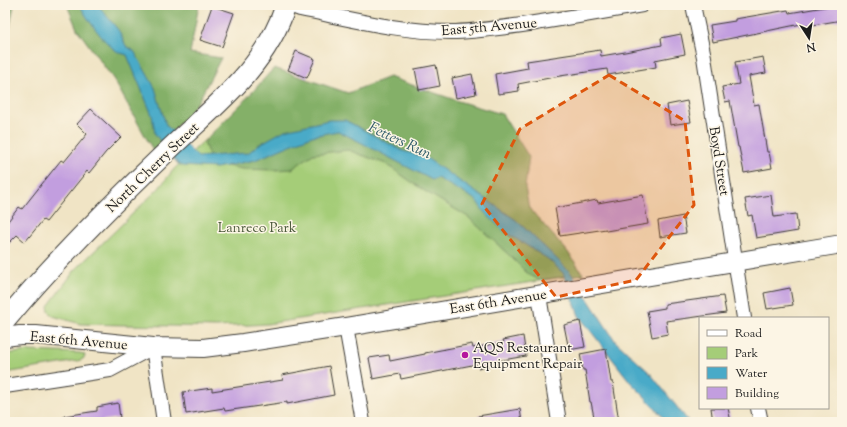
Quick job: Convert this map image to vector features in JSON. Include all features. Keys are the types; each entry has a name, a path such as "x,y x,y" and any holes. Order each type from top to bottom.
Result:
{"main road":[{"name":"North Cherry Street","path":"5,321 58,260 159,158 230,92 256,64 277,27 286,5"}],"street":[{"name":"East 5th Avenue","path":"289,5 300,10 380,24 417,30 455,32 493,29 550,21 642,5"},
{"name":"Boyd Street","path":"694,5 704,57 744,317"},
{"name":"East 6th Avenue","path":"5,337 36,335 153,347 203,348 346,327 842,244"},
{"path":"546,293 559,422"},
{"path":"346,327 363,422"},
{"name":"East 6th Avenue","path":"5,386 110,370 153,347"},
{"path":"153,347 164,422"},
{"path":"758,409 760,422"}],"highlighted area":[{"path":"609,75 685,121 694,205 636,280 556,297 482,204 520,129"}],"green space":[{"path":"5,5 14,5 5,52"},
{"path":"67,5 199,5 190,53 221,58 199,100 154,152 114,80 77,29"},
{"path":"274,68 348,93 389,77 458,101 502,114 529,157 525,187 529,208 567,251 583,274 539,280 528,274 468,217 423,190 386,164 348,150 313,154 292,169 242,169 212,163 204,143"},
{"name":"Lanreco Park","path":"345,119 529,208 567,251 583,274 267,324 217,327 81,324 53,316 49,312 48,306 75,270 159,188 174,169 210,135"},
{"path":"29,351 80,353 84,354 85,356 83,359 78,361 5,373 5,354"}],"water":[{"path":"80,5 98,5 119,31 126,46 134,51 155,88 166,125 198,157 248,153 258,145 285,130 329,120 345,120 403,151 425,157 516,220 571,273 616,342 650,373 689,422 667,422 631,383 579,316 563,273 548,259 505,232 484,212 476,200 437,178 432,180 338,131 312,136 255,160 216,168 182,166 178,164 155,134 152,115 127,55 117,51 101,36"}],"building":[{"path":"842,5 842,20 801,27 801,24 713,42 710,25 788,10 789,13"},
{"path":"212,6 234,13 222,47 200,40"},
{"path":"681,34 685,54 655,60 656,67 608,75 607,69 560,76 518,84 519,91 498,94 495,74 528,68 527,61 600,50 601,56 625,52 662,45 661,38"},
{"path":"296,51 315,59 307,78 288,70"},
{"path":"763,57 766,73 749,76 754,105 759,104 767,152 769,152 772,168 744,173 730,101 725,102 722,87 739,84 735,62"},
{"path":"436,65 440,86 419,90 415,69"},
{"path":"472,74 476,94 456,98 452,78"},
{"path":"687,101 691,122 670,125 667,105"},
{"path":"91,109 121,137 106,152 89,173 87,171 46,222 43,220 25,242 17,235 5,247 5,225 19,207 22,209 61,160 64,162 87,134 77,124"},
{"path":"643,195 648,224 606,231 606,229 560,236 555,208 597,200 598,203"},
{"path":"771,195 774,217 796,214 798,231 756,238 752,215 748,216 745,199"},
{"path":"683,216 686,233 660,237 658,221"},
{"path":"790,288 793,305 767,309 764,293"},
{"path":"723,296 726,313 666,321 668,334 652,337 647,311 665,308 665,304"},
{"path":"580,321 585,347 569,350 564,325"},
{"path":"523,336 526,356 497,361 498,364 478,368 477,364 401,379 400,374 373,379 369,358 389,355 390,361 472,344 473,348 504,342 503,340"},
{"path":"606,349 619,422 595,422 585,370 583,370 580,354"},
{"path":"329,366 334,395 287,404 287,402 225,411 224,408 186,414 183,392 212,388 212,391 283,380 282,375"},
{"path":"118,403 120,418 92,422 64,422 64,416 97,411 97,407"},
{"path":"520,409 522,422 479,422 478,416"},
{"path":"711,409 728,409 731,422 713,422"}],"place":[{"name":"AQS Restaurant Equipment Repair","path":"465,355"}],"water label":[{"name":"Fetters Run","path":"400,140"}]}
